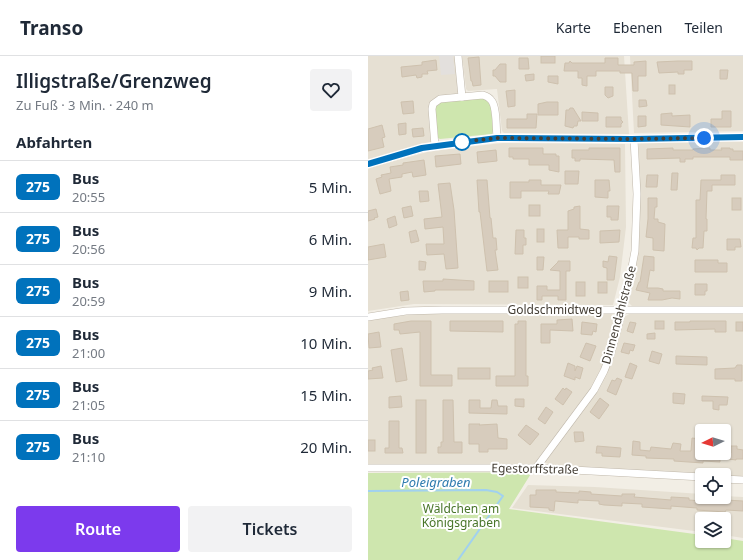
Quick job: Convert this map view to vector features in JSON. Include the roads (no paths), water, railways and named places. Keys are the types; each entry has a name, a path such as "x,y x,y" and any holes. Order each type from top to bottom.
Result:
{"street":[{"path":"458,56 462,97"},
{"path":"435,146 432,109 433,104 440,99 483,95 491,99 494,107 497,138"},
{"path":"368,164 422,148 497,138 634,139 743,137"},
{"name":"Dinnendahlstraße","path":"536,468 598,383 611,353 632,269 637,230 637,183 634,139"},
{"name":"Goldschmidtweg","path":"368,317 406,311 442,310 743,310"},
{"name":"Egestorffstraße","path":"368,468 536,468 695,478"},
{"path":"731,479 743,480"}],"waterway":[{"name":"Poleigraben","path":"368,491 486,490 497,492 503,496 458,560"}],"park label":[{"name":"Wäldchen am Königsgraben","path":"461,516"}]}
